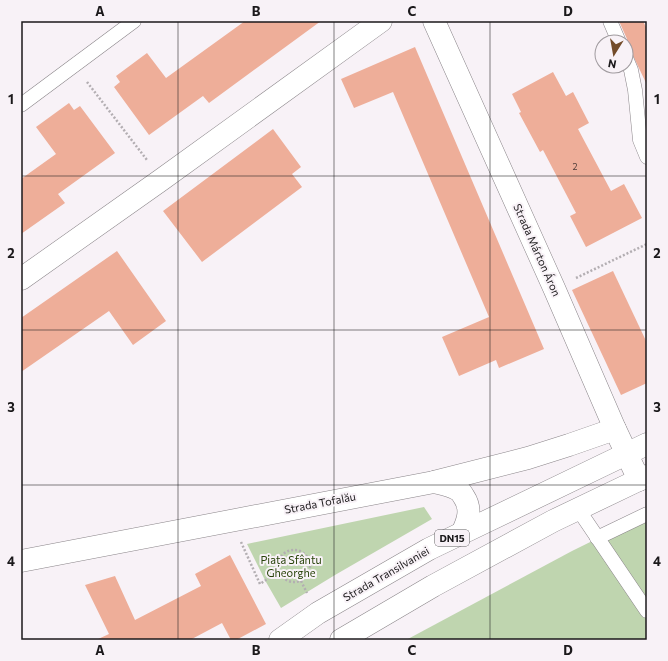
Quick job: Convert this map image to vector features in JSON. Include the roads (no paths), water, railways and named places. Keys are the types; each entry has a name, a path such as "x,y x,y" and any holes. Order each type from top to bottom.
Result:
{"street":[{"path":"21,279 381,21"},
{"name":"Strada Márton Áron","path":"434,21 554,288 615,429 627,454 643,478"},
{"name":"Strada Tofalău","path":"21,561 434,482 528,458 615,429"},
{"name":"DN15","path":"627,454 647,444"},
{"name":"Strada Transilvaniei","path":"280,640 318,612 429,549 627,454"},
{"path":"341,640 433,586 578,509 643,478"},
{"path":"434,482 450,486 460,491 467,500 469,508 468,521 462,533"}],"lane":[{"path":"21,105 134,21"},
{"path":"610,21 616,34"},
{"path":"632,74 635,90 640,140 647,157"},
{"path":"578,509 647,611"},
{"path":"597,538 647,514"}],"park label":[{"name":"Piața Sfântu Gheorghe","path":"291,566"}]}
